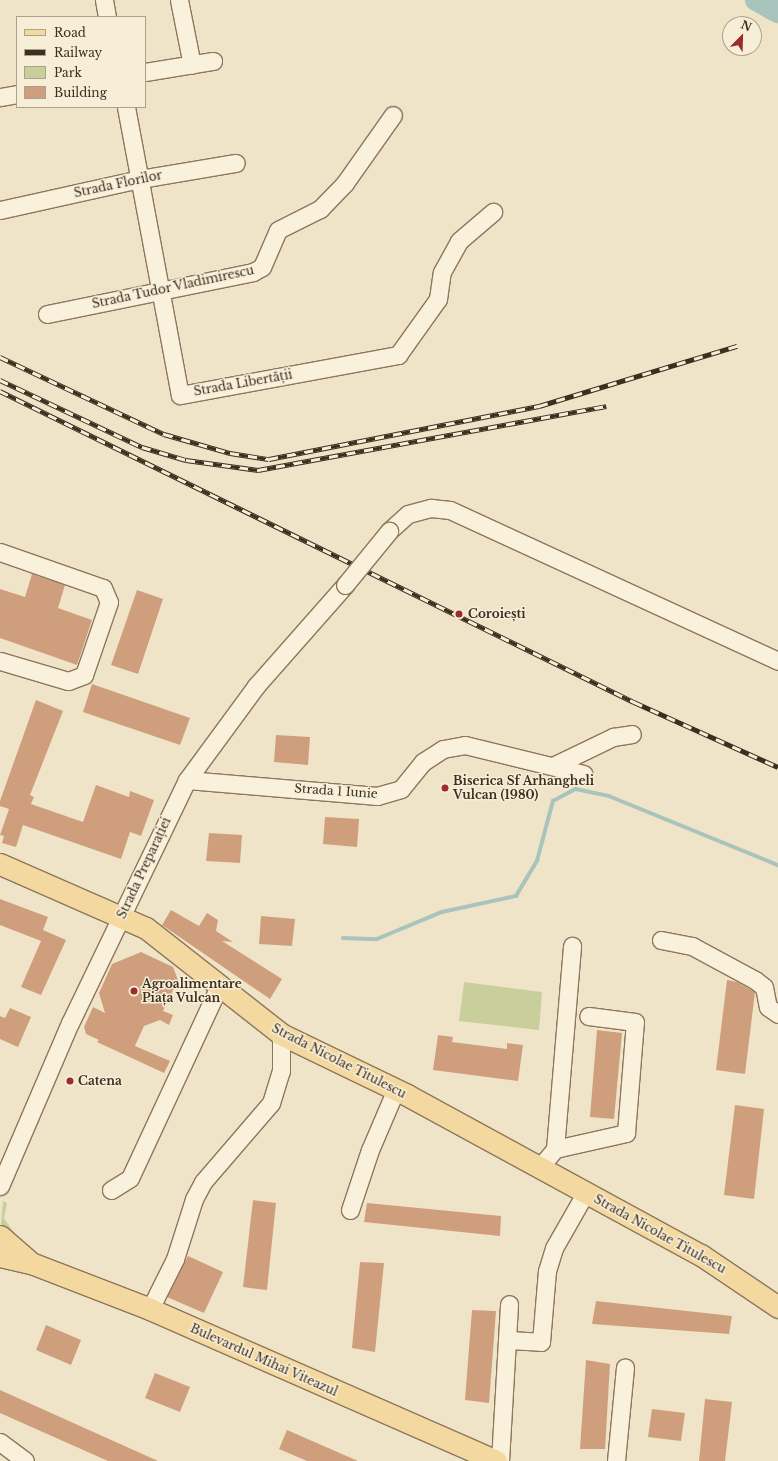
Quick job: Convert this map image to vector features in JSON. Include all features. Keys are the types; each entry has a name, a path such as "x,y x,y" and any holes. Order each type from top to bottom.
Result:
{"main road":[{"name":"Strada Nicolae Titulescu","path":"0,864 122,916 152,932 281,1034 396,1089 540,1166 701,1255 778,1306"},
{"name":"Bulevardul Mihai Viteazul","path":"0,1236 31,1263"},
{"name":"Bulevardul Mihai Viteazul","path":"0,1256 31,1263 150,1309 496,1461"}],"street":[{"path":"104,0 108,16"},
{"path":"179,0 192,65"},
{"path":"146,72 213,61"},
{"path":"0,97 16,94"},
{"name":"Strada Libertății","path":"126,108 180,395 398,355 438,299 442,272 459,241 493,212"},
{"name":"Strada Tudor Vladimirescu","path":"47,314 253,272 262,267 278,230 320,210 376,143 393,116"},
{"name":"Strada Florilor","path":"0,210 140,179 236,163"},
{"name":"Strada Preparației","path":"0,1186 33,1105 188,780 256,686 345,585 389,531 408,514 431,508 450,510 778,661"},
{"path":"0,552 103,588 110,602 84,675 68,681 0,661"},
{"path":"553,766 614,737 632,734"},
{"name":"Strada 1 Iunie","path":"188,780 377,796 401,789 423,762 443,749 465,745 584,774"},
{"path":"661,940 692,946 755,980 764,987 768,1007 778,1014"},
{"path":"540,1166 554,1149 572,946"},
{"path":"111,1190 130,1178 219,986"},
{"path":"554,1149 626,1133 635,1022 588,1016"},
{"path":"150,1309 175,1259 194,1199 203,1182 271,1103 281,1071 281,1034"},
{"path":"350,1210 370,1150 396,1089"},
{"path":"507,1340 542,1342 547,1271 558,1241 586,1192"},
{"path":"500,1461 509,1304"},
{"path":"616,1461 625,1367"},
{"path":"0,1442 25,1461"}],"green space":[{"path":"464,982 542,992 539,1030 459,1021"},
{"path":"3,1201 7,1203 4,1218 14,1233 12,1238 1,1224"}],"building":[{"path":"32,574 65,585 58,608 92,620 77,665 0,638 0,589 25,597"},
{"path":"137,590 163,599 138,674 111,665"},
{"path":"92,684 190,718 180,745 83,712"},
{"path":"36,700 63,711 30,795 34,797 31,804 83,822 96,785 129,797 130,791 154,800 141,836 130,832 121,859 23,825 16,847 2,843 4,836 0,835 9,809 0,806 0,801"},
{"path":"276,735 310,737 308,765 274,762"},
{"path":"325,817 359,819 357,847 323,844"},
{"path":"209,833 242,835 240,863 206,861"},
{"path":"0,899 48,917 43,930 66,940 41,995 21,987 41,941 0,925"},
{"path":"171,910 199,926 207,913 218,920 216,931 233,942 222,941 282,979 270,999 162,925"},
{"path":"261,916 295,919 292,946 259,944"},
{"path":"141,952 173,967 178,980 163,1011 173,1015 169,1025 160,1020 144,1026 135,1046 170,1061 164,1073 97,1042 99,1040 86,1034 84,1027 93,1007 105,1013 99,993 112,964"},
{"path":"727,980 737,982 755,992 745,1074 716,1070"},
{"path":"10,1008 31,1017 18,1047 0,1039 0,1016 5,1018"},
{"path":"597,1030 622,1033 614,1119 590,1117"},
{"path":"438,1035 453,1037 452,1042 507,1049 507,1043 523,1045 518,1081 433,1070"},
{"path":"735,1105 764,1109 754,1199 724,1195"},
{"path":"253,1200 276,1203 267,1290 243,1287"},
{"path":"367,1203 501,1216 500,1236 364,1222"},
{"path":"188,1256 223,1272 204,1313 167,1297"},
{"path":"360,1262 384,1263 375,1352 352,1348"},
{"path":"596,1301 732,1316 729,1334 592,1324"},
{"path":"472,1310 496,1311 489,1403 465,1400"},
{"path":"46,1325 81,1340 71,1365 36,1350"},
{"path":"586,1360 610,1364 605,1449 580,1449"},
{"path":"155,1373 190,1387 180,1412 145,1398"},
{"path":"0,1390 158,1461 108,1461 0,1413"},
{"path":"705,1399 732,1402 725,1461 699,1461"},
{"path":"652,1409 685,1413 681,1441 648,1437"},
{"path":"287,1430 358,1461 307,1461 279,1449"}],"waterway":[{"path":"756,0 778,12"},
{"path":"343,938 377,939 442,912 516,896 537,861 553,801 576,789 609,796 778,865"}],"railway":[{"path":"0,357 164,434 230,453 269,459 539,406 737,346"},
{"path":"0,380 142,447 186,460 258,470 606,406"},
{"path":"0,391 634,702 778,767"}],"place":[{"name":"Coroiești","path":"459,614"},
{"name":"Biserica Sf Arhangheli Vulcan (1980)","path":"445,788"},
{"name":"Agroalimentare Piața Vulcan","path":"134,991"},
{"name":"Catena","path":"70,1081"}]}
